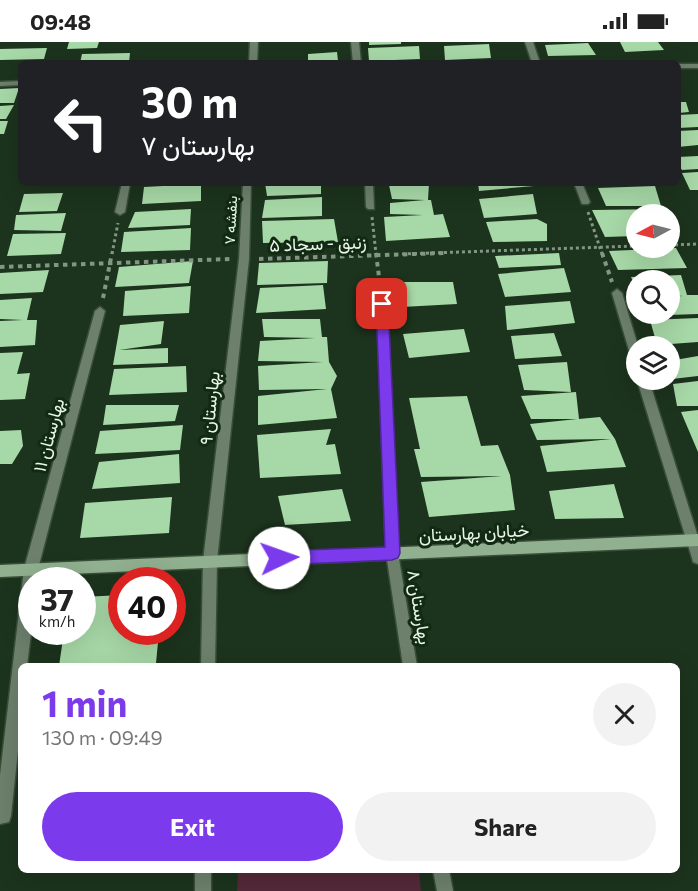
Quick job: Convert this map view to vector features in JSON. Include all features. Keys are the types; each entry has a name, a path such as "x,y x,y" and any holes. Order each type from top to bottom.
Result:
{"street":[{"path":"253,60 254,42"},
{"path":"355,42 357,60"},
{"path":"529,42 535,60"},
{"path":"681,66 698,66"},
{"path":"0,84 18,83"},
{"path":"120,212 125,186"},
{"name":"بنفشه ۷","path":"243,259 247,186"},
{"path":"369,186 371,207"},
{"path":"579,186 585,202"},
{"name":"بهارستان ۹","path":"208,663 210,561 243,259"},
{"path":"617,293 630,336"},
{"name":"بهارستان ۸","path":"382,304 392,553 410,663"},
{"name":"بهارستان ۱۱","path":"32,567 100,311"},
{"path":"646,390 695,540 698,558"},
{"name":"خیابان بهارستان","path":"76,567 695,540"},
{"name":"خیابان بهارستان","path":"0,571 18,570"},
{"name":"بهارستان ۱۱","path":"20,663 22,645"},
{"name":"بهارستان ۱۱","path":"1,816 18,676"},
{"path":"203,873 203,891"},
{"path":"441,873 444,891"}],"path":[{"path":"585,202 617,293"},
{"path":"371,207 382,304"},
{"path":"100,311 120,212"},
{"path":"680,245 698,244"},
{"name":"زنبق - سجاد ۵","path":"0,267 626,246"}],"shaded area":[{"path":"238,873 419,873 421,891 237,891"}],"building":[{"path":"69,42 99,42 97,48 67,49"},
{"path":"369,42 401,42 401,44 369,45"},
{"path":"620,42 658,42 664,50 625,52"},
{"path":"588,43 596,55 548,56 545,45"},
{"path":"489,44 491,58 445,60 444,46"},
{"path":"419,46 420,59 369,60 368,48"},
{"path":"47,48 44,59 0,60 0,49"},
{"path":"337,52 338,60 308,60 308,54"},
{"path":"130,53 129,60 81,60 82,54"},
{"path":"18,88 14,103 0,103 0,89"},
{"path":"681,102 686,102 689,112 681,113"},
{"path":"14,105 6,119 0,119 0,106"},
{"path":"698,114 698,127 681,128 681,115"},
{"path":"0,121 8,121 4,134 0,134"},
{"path":"698,130 698,145 681,147 681,131"},
{"path":"698,156 698,169 682,170 681,157"},
{"path":"698,172 698,190 690,190 682,173"},
{"path":"201,186 201,201 142,204 144,187"},
{"path":"265,186 321,186 321,194 267,196"},
{"path":"389,186 429,186 428,200 431,200 434,215 443,214 450,237 386,241 384,217 423,215 390,214 390,203 425,200 392,199"},
{"path":"478,186 534,186 479,191"},
{"path":"655,186 660,204 606,206 598,188"},
{"path":"63,193 57,211 19,212 24,194"},
{"path":"533,194 537,214 484,218 479,199"},
{"path":"322,197 322,216 262,218 265,200"},
{"path":"191,209 190,225 128,228 135,212"},
{"path":"592,210 626,210 626,236 605,237"},
{"path":"66,213 61,231 14,230 16,215"},
{"path":"334,219 338,242 263,243 262,221"},
{"path":"537,219 547,224 547,241 493,242 486,222"},
{"path":"191,228 190,250 121,252 124,232"},
{"path":"66,233 61,254 7,256 13,234"},
{"path":"626,250 626,258 680,258 680,255 687,268 618,270 609,251"},
{"path":"559,253 561,265 499,268 495,256"},
{"path":"193,261 189,283 115,287 119,267"},
{"path":"328,261 327,283 257,285 259,263"},
{"path":"564,268 571,292 505,297 498,274"},
{"path":"49,270 43,292 0,294 0,273"},
{"path":"680,275 687,295 698,295 698,314 680,315 680,296 683,296 680,296"},
{"path":"401,282 453,282 457,304 402,307"},
{"path":"323,285 326,309 256,313 260,288"},
{"path":"191,286 189,313 123,316 125,291"},
{"path":"32,298 27,320 37,320 35,345 0,347 0,321 23,320 0,319 0,300"},
{"path":"570,301 575,323 507,330 505,306"},
{"path":"698,318 698,342 680,343 680,336 654,336 651,324 680,324 680,319"},
{"path":"262,319 320,319 322,337 327,337 329,362 337,376 331,389 337,418 258,425 258,396 327,389 259,390 258,366 323,362 258,361 260,341 315,338 264,337"},
{"path":"164,321 161,344 119,350 168,348 168,363 113,365 120,325"},
{"path":"464,329 470,352 409,358 403,334"},
{"path":"554,333 562,356 515,359 511,336"},
{"path":"23,352 17,374 30,373 25,399 0,400 0,353"},
{"path":"698,356 698,376 680,378 680,359"},
{"path":"567,362 571,392 524,390 518,365"},
{"path":"186,366 187,392 109,395 114,369"},
{"path":"698,381 698,406 677,406 674,390 680,390 680,383"},
{"path":"576,392 579,419 600,417 615,439 626,467 547,472 540,446 611,439 537,440 530,424 577,419 531,419 521,396"},
{"path":"467,396 481,446 498,445 510,475 515,510 429,517 421,482 502,476 421,477 414,449 420,449 409,398"},
{"path":"106,405 179,405 175,421 103,425"},
{"path":"698,410 698,452 681,412"},
{"path":"183,425 180,450 95,454 100,431"},
{"path":"331,429 326,445 335,444 341,474 260,478 257,435"},
{"path":"21,430 23,446 12,464 0,464 0,431"},
{"path":"179,454 180,483 92,489 99,462"},
{"path":"614,484 624,518 555,519 549,491"},
{"path":"342,489 351,521 285,525 278,496"},
{"path":"172,497 169,533 80,538 85,503"},
{"path":"96,596 108,596 108,645 158,645 156,663 59,663 62,645 96,645"}],"route":[{"path":"279,558 392,553 382,304"}]}
